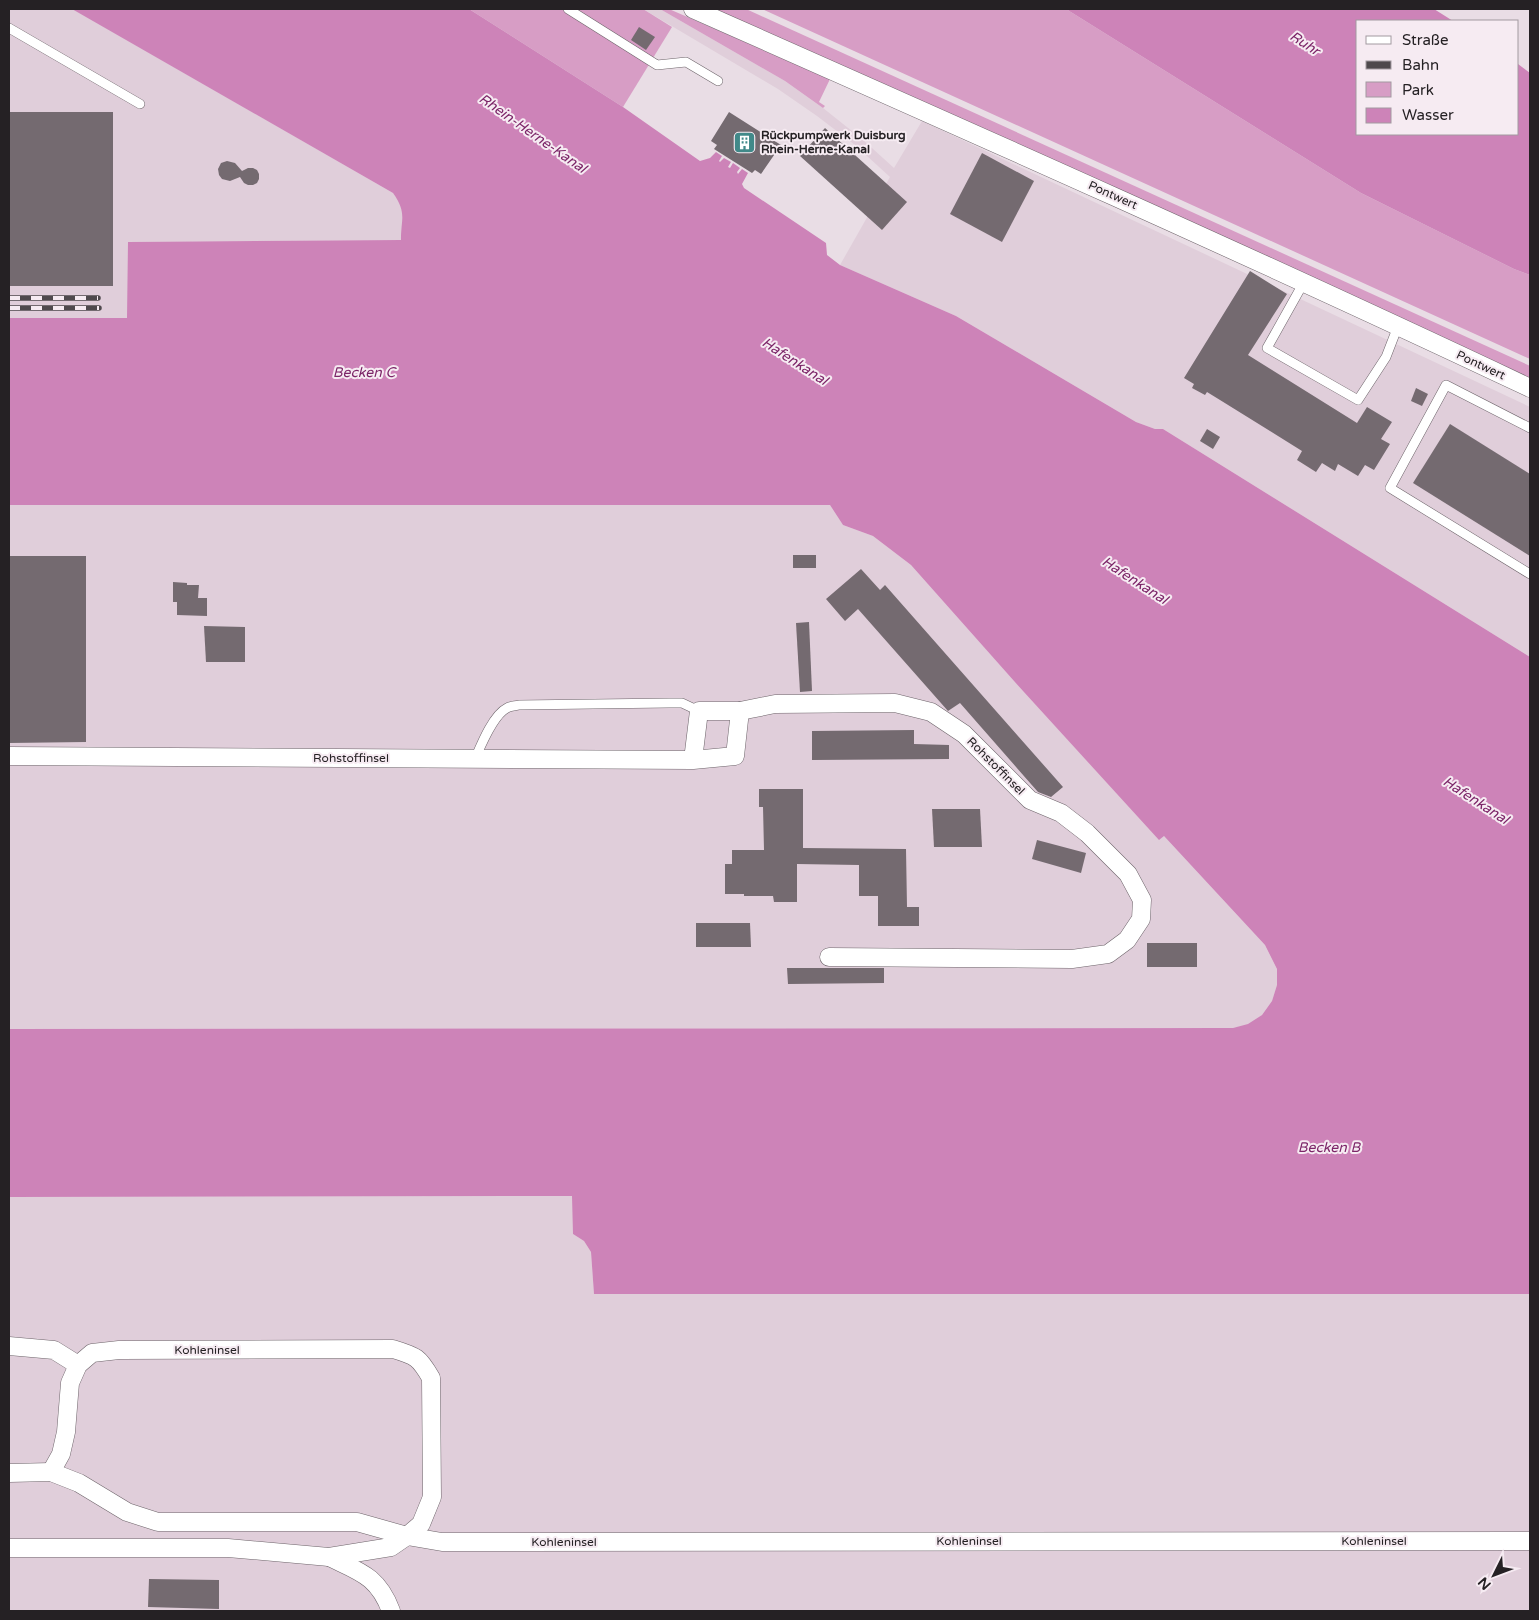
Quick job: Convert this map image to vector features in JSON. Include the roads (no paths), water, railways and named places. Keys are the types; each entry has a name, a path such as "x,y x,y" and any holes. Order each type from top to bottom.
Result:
{"street":[{"name":"Pontwert","path":"693,9 1124,200 1530,388"},
{"name":"Rohstoffinsel","path":"699,711 740,711 775,704 895,703 931,712 964,734 1030,800 1061,813 1087,832 1128,874 1142,900 1141,918 1127,940 1108,954 1072,959 829,957"},
{"path":"693,760 699,711"},
{"name":"Rohstoffinsel","path":"9,756 693,760 735,756 740,711"},
{"path":"9,1346 54,1350 78,1365 70,1383 66,1432 60,1454 51,1472"},
{"name":"Kohleninsel","path":"9,1548 228,1548 329,1557 391,1547 421,1524 432,1497 431,1378 421,1361 413,1355 393,1349 119,1350 92,1353 78,1365"},
{"name":"Kohleninsel","path":"9,1473 51,1472 79,1483 127,1512 158,1522 357,1522 407,1536 442,1542 1530,1541"},
{"path":"222,1522 228,1548"},
{"name":"Kohleninsel","path":"329,1557 368,1576 382,1593 391,1611"}],"lane":[{"path":"568,9 658,65 686,62 718,81"},
{"path":"9,28 140,104"},
{"path":"1304,282 1267,348 1358,400 1386,357 1398,326"},
{"path":"1530,428 1446,385 1390,488 1530,574"},
{"path":"474,759 498,715 507,708 518,705 682,703 699,711"}],"water":[{"path":"72,9 469,9 623,107 700,161 710,158 716,152 722,156 720,162 724,158 731,162 728,167 730,168 733,163 740,168 737,172 738,174 742,169 748,173 742,184 744,188 826,243 827,255 840,265 956,316 1136,422 1155,429 1163,429 1530,657 1530,1294 594,1294 591,1252 584,1241 573,1234 572,1196 9,1197 9,1029 1233,1028 1248,1024 1262,1015 1272,1001 1277,985 1277,969 1265,945 1164,836 1159,840 911,565 873,536 843,525 830,505 9,505 9,318 127,318 128,242 401,240 402,211 393,193"},
{"name":"Ruhr","path":"1066,9 1434,9 1451,20 1356,20 1356,135 1519,135 1519,65 1530,73 1530,275 1514,269 1361,193"}],"railway":[{"path":"9,298 98,298"},
{"path":"9,308 99,308"}],"place":[{"name":"Rückpumpwerk Duisburg Rhein-Herne-Kanal","path":"745,142"}],"water label":[{"name":"Rhein-Herne-Kanal","path":"533,133"},
{"name":"Hafenkanal","path":"795,361"},
{"name":"Becken C","path":"364,372"},
{"name":"Hafenkanal","path":"1135,580"},
{"name":"Hafenkanal","path":"1476,800"},
{"name":"Becken B","path":"1329,1147"}]}
